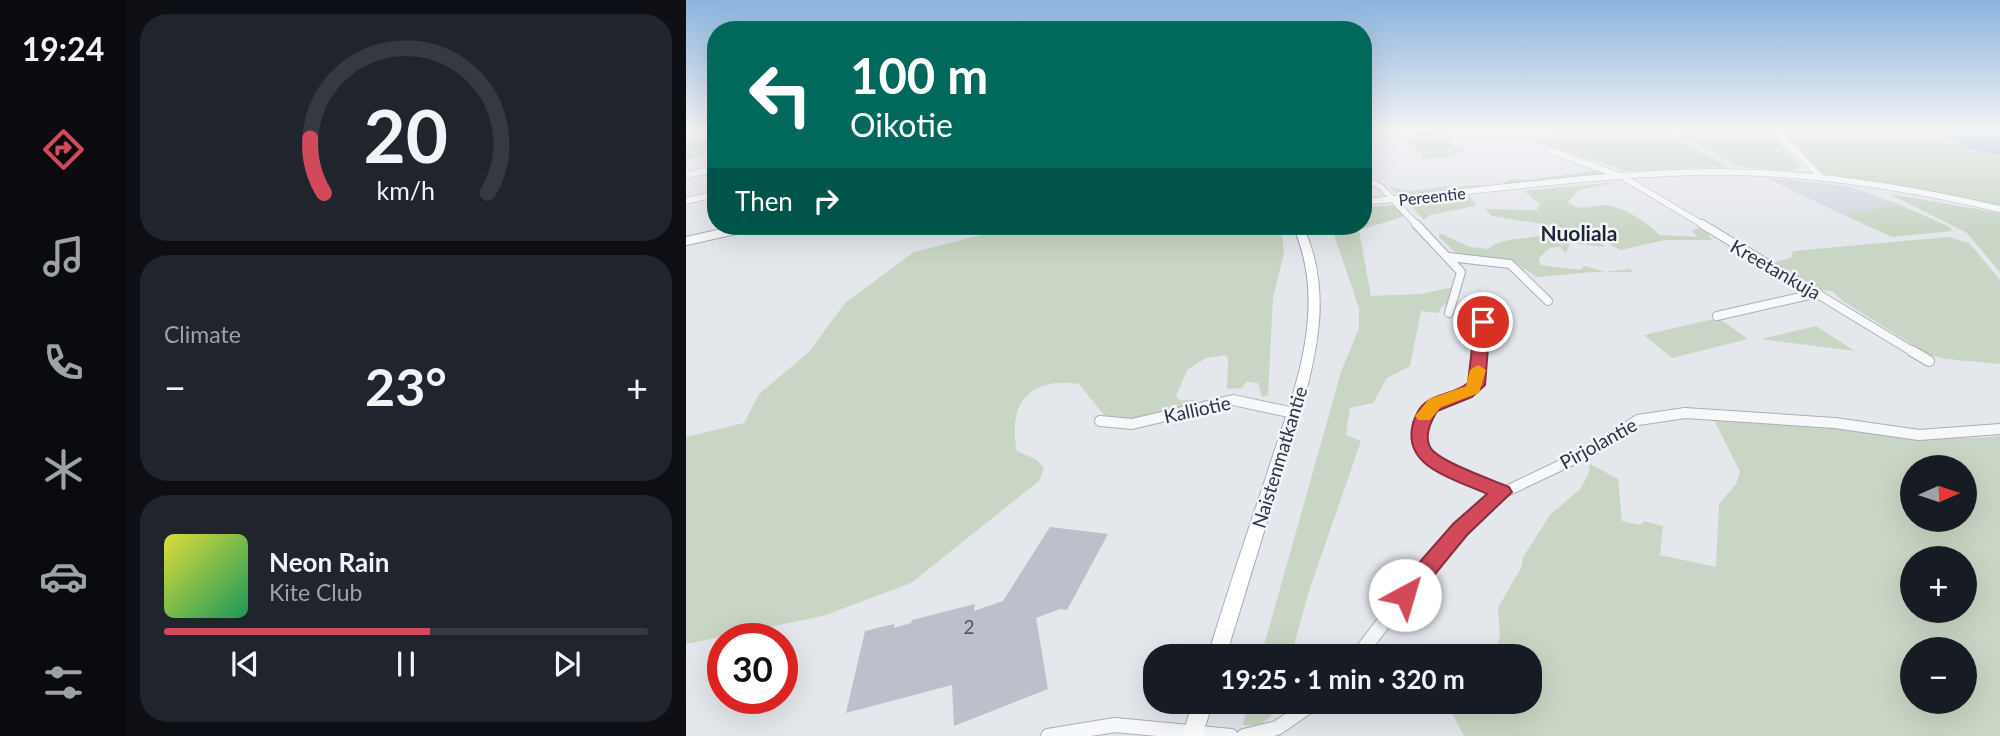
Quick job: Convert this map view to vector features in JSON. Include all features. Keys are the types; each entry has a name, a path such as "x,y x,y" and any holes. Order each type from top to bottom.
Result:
{"main road":[{"name":"Naistenmatkantie","path":"1221,644 1294,412 1314,326 1315,283 1311,254 1302,235"},
{"name":"Naistenmatkantie","path":"1311,235 1314,245 1311,254"},
{"path":"1193,734 1199,714"}],"street":[{"path":"1586,163 1623,177"},
{"path":"1807,163 1822,179"},
{"path":"686,175 705,171"},
{"name":"Pereentie","path":"1372,201 1623,177 1725,172 1822,179 2000,209"},
{"name":"Kreetankuja","path":"1623,177 1929,361"},
{"path":"1372,182 1379,185 1449,257 1461,278 1449,313"},
{"path":"686,201 707,196"},
{"path":"686,241 720,235"},
{"path":"1449,257 1510,264 1548,301"},
{"path":"1717,316 1818,293"},
{"path":"1483,322 1476,385 1466,394 1430,407 1422,422 1419,440 1423,452 1430,460 1502,492"},
{"name":"Kalliotie","path":"1100,421 1132,424 1233,400 1294,412"},
{"name":"Pirjolantie","path":"1367,644 1439,553 1478,512 1502,492 1593,450 1629,424 1661,415 1693,414 1835,423 1919,435 2000,429"},
{"path":"1244,736 1277,728 1297,714"},
{"path":"1048,736 1115,725 1231,736"}],"shaded area":[{"path":"1764,177 1852,187 1898,204 1844,215"}],"green space":[{"path":"1602,163 1721,163 1727,167 1626,171"},
{"path":"1733,163 1798,163 1801,167 1790,171 1740,167"},
{"path":"1813,163 2000,163 2000,206 1824,174"},
{"path":"1604,170 1611,175 1406,196 1397,194 1390,187 1411,191 1446,186 1499,185 1511,179 1528,180"},
{"path":"1617,182 1579,190 1568,202 1578,207 1606,205 1620,209 1642,220 1659,235 1698,237 1692,231 1698,228 1712,240 1665,240 1621,250 1593,236 1606,247 1570,243 1566,253 1560,247 1550,248 1539,258 1540,265 1580,270 1585,266 1605,272 1537,277 1516,263 1458,255 1439,234 1470,247 1488,249 1505,241 1542,235 1555,226 1492,216 1485,209 1537,210 1540,204 1524,191"},
{"path":"1890,194 2000,213 2000,272 1967,233"},
{"path":"1470,196 1476,206 1430,215 1424,220 1411,206 1417,202"},
{"path":"1898,204 1950,227 1952,231 1892,237 1844,215"},
{"path":"1390,205 1397,207 1406,216 1372,226 1372,207"},
{"path":"981,235 1282,235 1284,254 1273,297 1268,395 1262,397 1258,383 1246,382 1242,388 1227,389 1226,355 1206,358 1187,370 1176,396 1180,400 1194,400 1194,403 1139,419 1108,420 1079,384 1062,383 1035,389 1019,407 1015,434 1017,451 1037,460 1044,468 1039,481 911,583 823,616 789,623 707,623 707,640 686,644 686,437 744,423 759,394 809,352 845,303 914,252"},
{"path":"1334,235 1360,235 1371,296 1420,294 1454,287 1449,302 1440,308 1439,313 1421,311 1410,366 1387,378 1373,403 1350,408 1346,435 1361,441 1309,591 1294,644 1264,644 1341,372 1359,328 1359,308"},
{"path":"1948,237 1969,243 2000,280 2000,364 1945,359 1927,354 1843,301 1832,291 1821,290 1775,262 1791,258 1793,251"},
{"path":"1629,269 1633,272 1605,272"},
{"path":"1718,318 1748,339 1672,358 1644,335"},
{"path":"1816,326 1855,351 1761,339"},
{"path":"1714,420 1812,425 1935,437 2000,436 2000,736 1464,736 1452,714 1542,714 1542,644 1497,644 1500,638 1498,608 1522,566 1523,557 1550,515 1579,490 1588,475 1590,464 1618,479 1622,521 1640,525 1644,521 1663,526 1660,555 1716,567 1719,504 1736,484 1740,472"},
{"path":"1245,714 1272,714 1261,724 1243,725"}],"building":[{"path":"1050,527 1108,534 1067,610 1060,609 1036,618 1048,689 954,726 952,685 846,713 865,631 894,624 894,628 911,623 912,620 975,604 974,611 1003,601"}],"slow traffic":[{"path":"1424,416 1435,403 1474,390 1478,370"}],"district":[{"name":"Nuoliala","path":"1579,232"}],"route":[{"path":"1405,595 1470,519 1502,492 1430,460 1419,444 1423,417 1430,407 1474,390 1483,322"}]}
